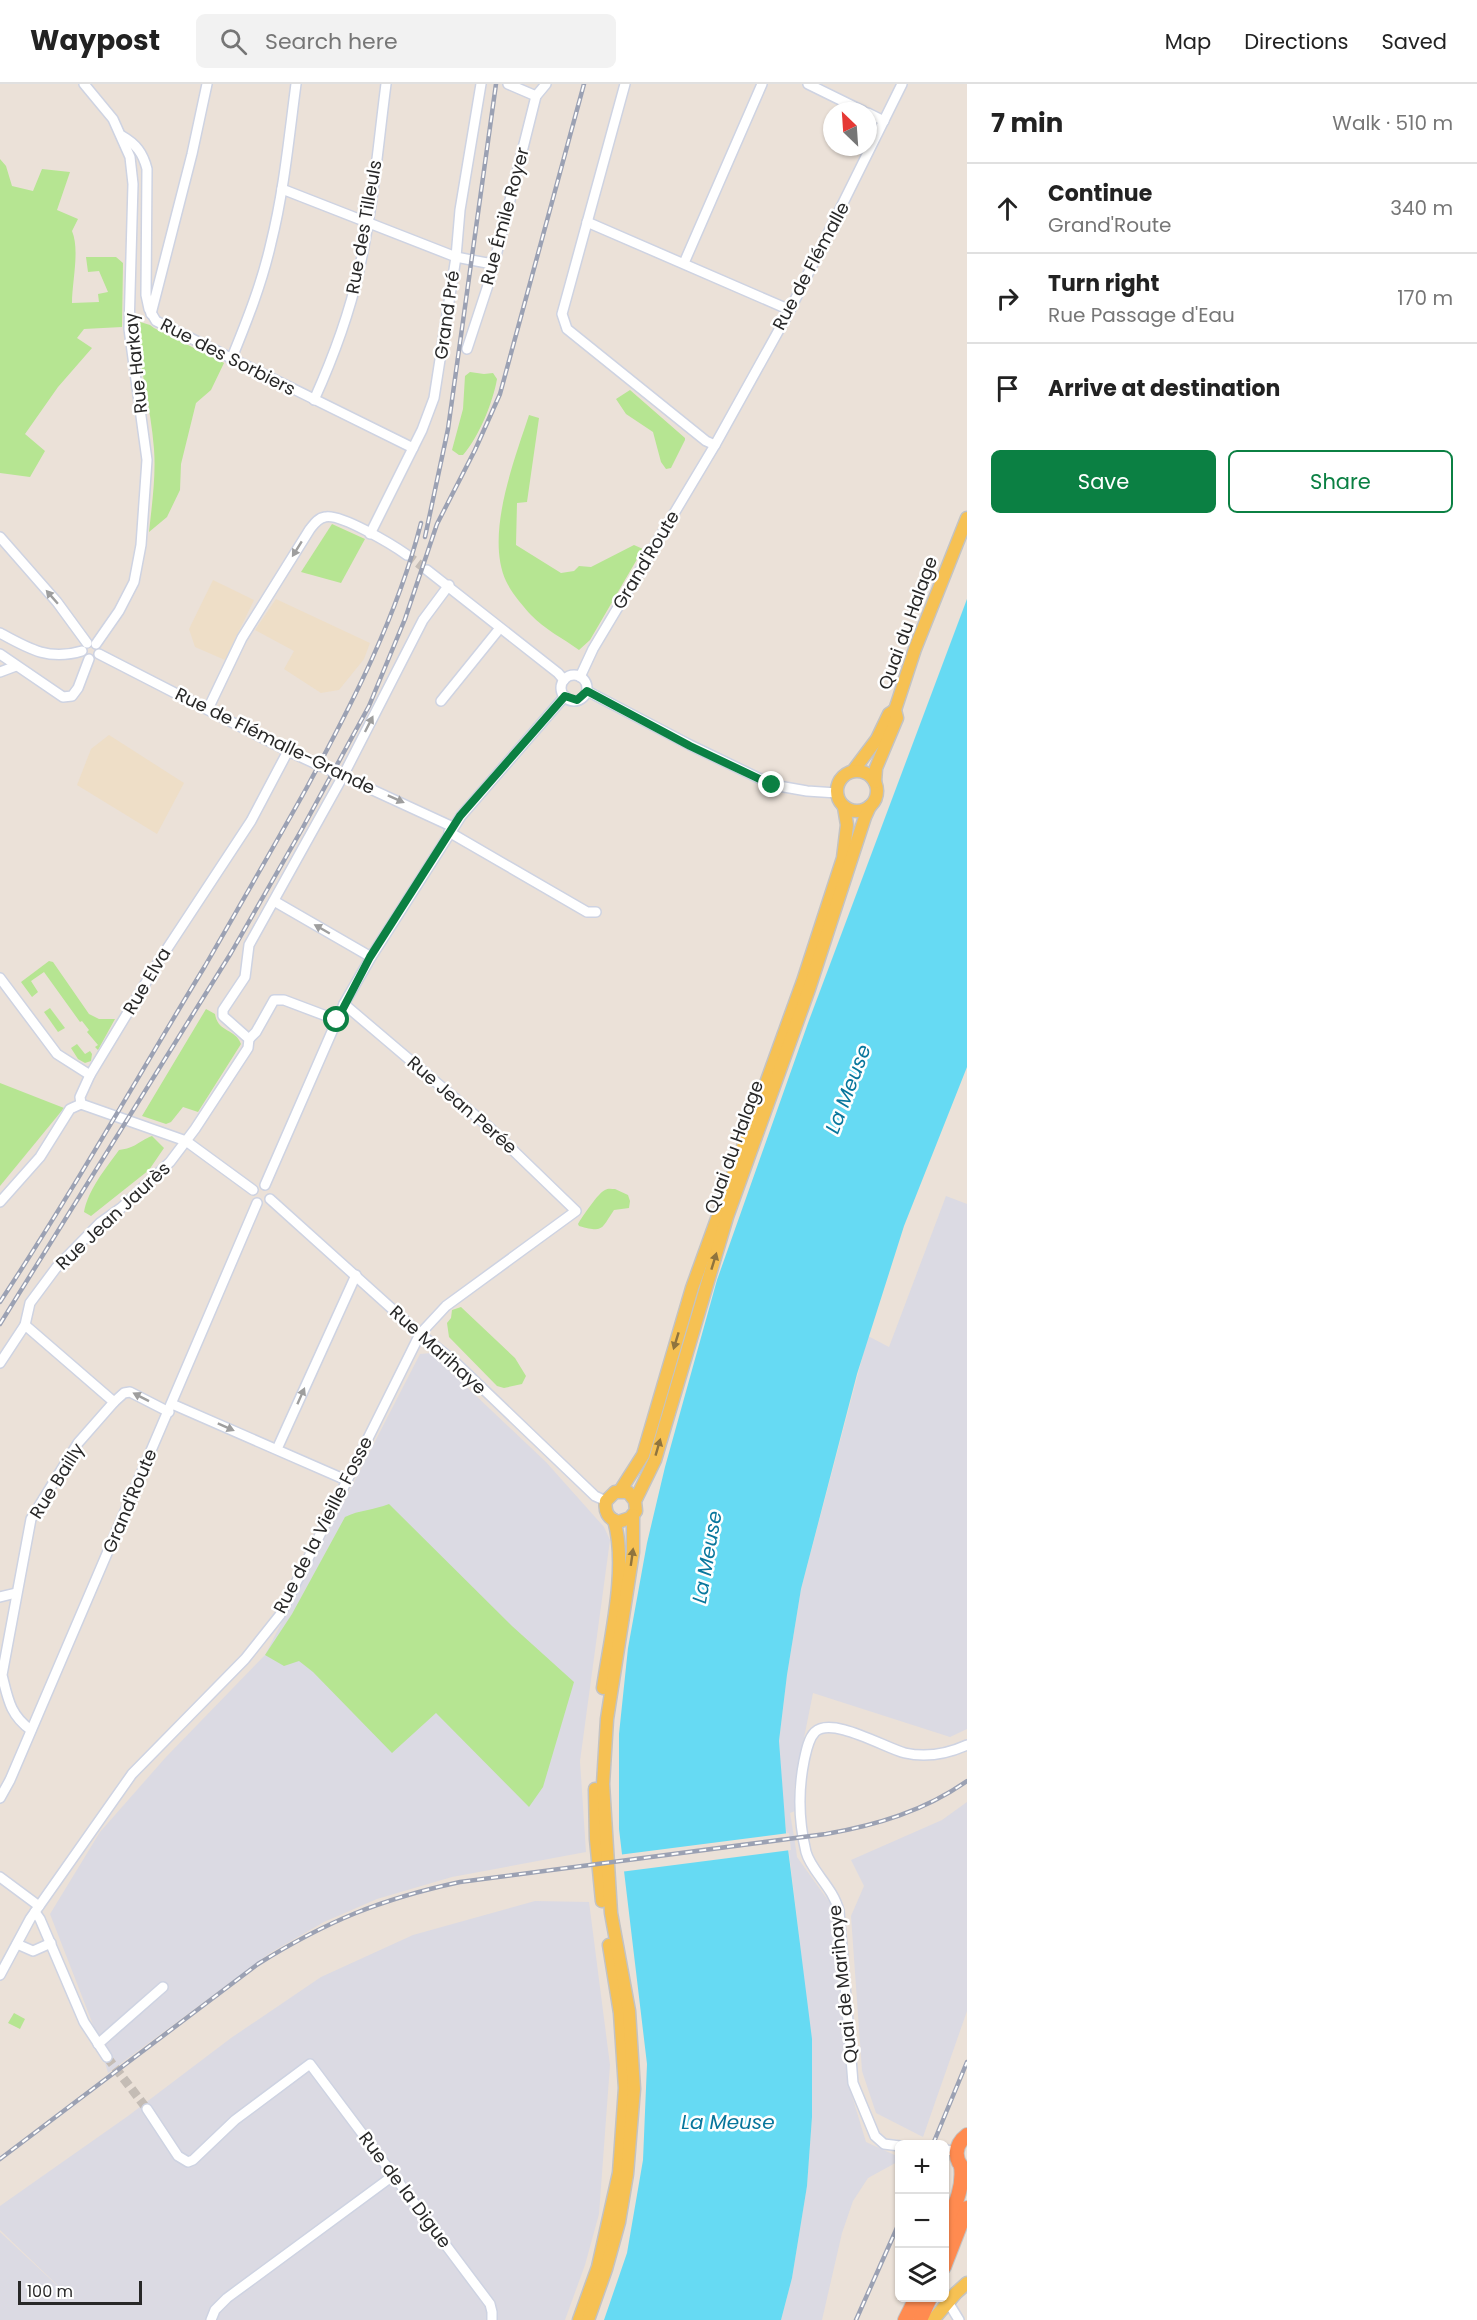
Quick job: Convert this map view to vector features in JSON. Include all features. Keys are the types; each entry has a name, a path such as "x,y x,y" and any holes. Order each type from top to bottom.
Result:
{"highway":[{"path":"949,2221 960,2192 964,2169 951,2150 967,2135"},
{"path":"949,2256 967,2208"},
{"path":"905,2320 914,2302"},
{"path":"920,2320 928,2302"}],"main road":[{"name":"Quai du Halage","path":"635,1501 655,1460 727,1217 809,989 865,817 877,795 875,782 878,763 897,718 895,710 915,649 967,518"},
{"name":"Quai du Halage","path":"620,1491 635,1471 643,1455 692,1288 803,981 844,850 847,825 844,807 837,793 839,782 853,771 877,739 889,714 895,710"},
{"path":"853,771 866,773 875,782"},
{"path":"844,807 860,811 870,806"},
{"path":"579,2320 598,2267 610,2220 619,2173 625,2088 620,2013 602,1904 596,1839 595,1793 599,1716 619,1578 618,1534 614,1520 605,1510 606,1501 611,1494 620,1491 631,1494 635,1501 636,1511 627,1521 614,1520"},
{"path":"588,2320 619,2222 627,2174 634,2089 629,2011 611,1913 603,1784 607,1719 633,1552 633,1515"},
{"path":"949,2301 967,2283"},
{"path":"936,2319 948,2302"}],"street":[{"name":"Rue Harkay","path":"16,666 63,697 72,696 78,688 88,649 119,611 134,582 141,545 147,460 129,329 134,184 130,157 113,118 84,84"},
{"path":"151,314 192,154 207,84"},
{"path":"231,360 263,275 282,189 296,84"},
{"name":"Rue des Tilleuls","path":"314,400 348,311 359,270 368,223 386,84"},
{"name":"Grand Pré","path":"370,534 428,417 436,391 456,256 460,210 481,84"},
{"path":"508,84 536,96"},
{"name":"Rue Émile Royer","path":"467,349 491,276 490,262 496,256 536,96 546,84"},
{"path":"625,84 562,314 567,329 706,441 715,444"},
{"path":"684,263 762,84"},
{"path":"808,84 845,102"},
{"name":"Rue de Flémalle","path":"715,444 790,310 902,84"},
{"path":"877,118 884,121"},
{"name":"Rue des Sorbiers","path":"122,136 134,143 147,169 146,295 151,314 160,324 413,448"},
{"path":"282,189 456,256 490,262"},
{"path":"587,222 790,310"},
{"name":"Grand'Route","path":"580,676 593,649 715,444"},
{"path":"208,709 242,638 316,522 326,516 332,517 370,534 407,555"},
{"path":"0,537 57,602 88,649 65,656 37,652 0,633"},
{"path":"427,570 449,585 564,680"},
{"path":"249,1039 223,1016 224,1010 245,976 249,945 343,777 423,620 449,585"},
{"path":"441,701 500,628"},
{"name":"Rue de Flémalle-Grande","path":"88,649 94,658 99,654 288,751 397,800 587,912 596,912"},
{"path":"0,654 16,666"},
{"path":"0,672 16,666"},
{"path":"570,676 580,676 587,686 587,691 577,700 565,696 562,690 564,680 570,676"},
{"path":"587,691 690,746 772,785 837,793"},
{"path":"265,1185 344,1004 370,957 451,830 511,755 565,696"},
{"name":"Rue Elva","path":"0,1203 39,1157 70,1109 81,1104 80,1097 90,1075 159,961 247,828 288,751"},
{"path":"274,901 370,957"},
{"path":"0,978 57,1054 90,1075"},
{"name":"Rue Jean Jaurès","path":"0,1363 26,1325 30,1303 56,1268 100,1223 121,1209 146,1187 186,1141 248,1048 249,1039 256,1032 274,1000 284,1000 337,1020"},
{"name":"Rue Jean Perée","path":"344,1004 472,1112 561,1194 576,1211"},
{"path":"81,1104 186,1141 253,1190"},
{"path":"265,1185 270,1188 272,1194 270,1199 262,1204 257,1203 252,1195 253,1190 256,1186 265,1185"},
{"name":"Rue Marihaye","path":"270,1199 420,1334 455,1362 595,1496 606,1501"},
{"name":"Grand'Route","path":"0,1798 257,1203"},
{"name":"Rue de la Vieille Fosse","path":"0,1975 37,1909 132,1774 245,1659 280,1615 420,1334 446,1305 576,1211"},
{"path":"277,1449 356,1275"},
{"path":"26,1325 114,1402 124,1393 130,1392 277,1449 346,1480"},
{"name":"Rue Bailly","path":"31,1730 18,1720 8,1701 2,1675 31,1519 78,1443 114,1402"},
{"path":"0,1598 16,1593"},
{"name":"Quai de Marihaye","path":"895,2146 884,2145 878,2140 871,2129 853,2083 837,1905 831,1890 806,1851 801,1812 801,1777 809,1742 816,1731 827,1726 838,1727 892,1749 918,1755 943,1754 967,1745"},
{"path":"0,1877 37,1909 84,2022 107,2057"},
{"path":"17,1944 33,1951 51,1943"},
{"path":"98,2044 163,1987"},
{"name":"Rue de la Digue","path":"147,2109 178,2156 188,2162 193,2160 235,2120 310,2064 490,2304 492,2320"},
{"path":"211,2320 215,2310 227,2298 394,2175"},
{"path":"948,2302 959,2320"}],"shaded area":[{"path":"213,580 254,600 225,660 195,647 189,629"},
{"path":"276,599 370,643 364,659 339,690 321,693 284,669 294,651 255,630"},
{"path":"109,735 184,783 157,834 77,785 91,749"},
{"path":"946,1196 967,1204 967,1729 950,1737 813,1693 794,1788 795,1811 790,1813 797,1857 832,1906 845,2054 852,2096 866,2142 895,2155 895,2163 868,2178 853,2201 842,2233 822,2320 781,2320 792,2278 807,2186 812,2117 799,1935 781,1787 779,1741 801,1589 868,1336 889,1347"},
{"path":"431,1353 546,1462 604,1527 610,1540 580,1761 586,1852 452,1877 377,1899 324,1922 270,1953 108,2073 97,2035 50,1914 100,1832 166,1757 265,1655 420,1354"},
{"path":"967,1802 967,2011 923,2137 876,2113 862,2071 851,1916 864,1886 851,1860 942,1820"},
{"path":"535,1901 589,1902 610,2065 599,2214 585,2265 565,2320 0,2320 0,2232 76,2303 0,2230 0,2206 128,2116 231,2038 321,1977 413,1935"}],"green space":[{"path":"0,159 6,166 12,186 33,191 42,169 70,172 57,210 78,219 72,231 76,257 72,303 99,302 98,294 108,292 99,271 88,272 86,257 116,257 123,263 122,327 84,329 77,338 92,348 58,387 25,434 45,451 30,477 0,473"},
{"path":"137,321 150,325 224,363 211,390 196,403 181,464 180,490 167,517 149,532 154,480 154,449"},
{"path":"470,372 493,373 497,379 480,429 469,448 463,455 459,455 452,450 463,409 465,376"},
{"path":"630,390 685,438 671,468 666,469 661,462 653,432 626,414 616,399"},
{"path":"529,415 539,418 527,502 517,503 516,545 561,573 574,571 579,566 591,567 634,545 643,549 590,640 579,650 531,615 508,585 500,563 500,520 504,498"},
{"path":"332,524 365,539 341,583 301,572"},
{"path":"49,961 53,962 89,1014 99,1019 115,1019 98,1050 95,1047 98,1045 87,1032 89,1030 82,1021 80,1022 44,972 31,981 38,992 32,997 21,982"},
{"path":"50,1008 65,1028 58,1032 44,1012"},
{"path":"206,1009 215,1014 219,1024 235,1035 241,1044 198,1112 183,1107 171,1122 166,1124 142,1116"},
{"path":"77,1044 85,1054 90,1051 91,1061 85,1063 78,1059 71,1048"},
{"path":"0,1083 64,1108 0,1186"},
{"path":"152,1136 164,1148 149,1170 91,1216 84,1212 93,1187 119,1150"},
{"path":"606,1189 615,1189 628,1195 629,1208 614,1210 601,1228 579,1226 578,1224 599,1195"},
{"path":"461,1307 515,1358 526,1376 522,1384 504,1388 497,1386 449,1337 447,1323 451,1318 452,1310"},
{"path":"389,1504 512,1626 574,1682 543,1787 529,1807 436,1713 392,1753 313,1672 299,1661 284,1666 265,1655 292,1614 345,1517"},
{"path":"14,2013 25,2019 20,2029 8,2023"}],"water":[{"name":"La Meuse","path":"967,599 967,1067 904,1226 857,1374 801,1589 779,1741 786,1833 812,2039 812,2117 807,2186 792,2278 781,2320 604,2320 627,2253 643,2160 647,2064 619,1829 619,1734 628,1648 647,1543 665,1467 717,1280 808,1023"}],"pier":[{"path":"789,1833 791,1850 620,1872 618,1855"}],"tunnel":[{"path":"407,555 427,570"},
{"path":"107,2057 147,2109"}],"railway":[{"path":"425,537 448,429 496,84"},
{"path":"0,1324 231,953 369,706 405,619 437,524 475,450 500,394 584,84"},
{"path":"0,1302 79,1177 205,966 306,789 372,659 399,592 421,523"},
{"path":"0,2159 258,1964 308,1935 355,1913 405,1896 460,1882 845,1830 917,1809 967,1781"},
{"path":"935,2140 967,2062"},
{"path":"856,2320 895,2232"}],"route":[{"path":"337,1020 370,957 460,816 565,696 568,699 577,700 587,691 690,746 772,785"}]}
